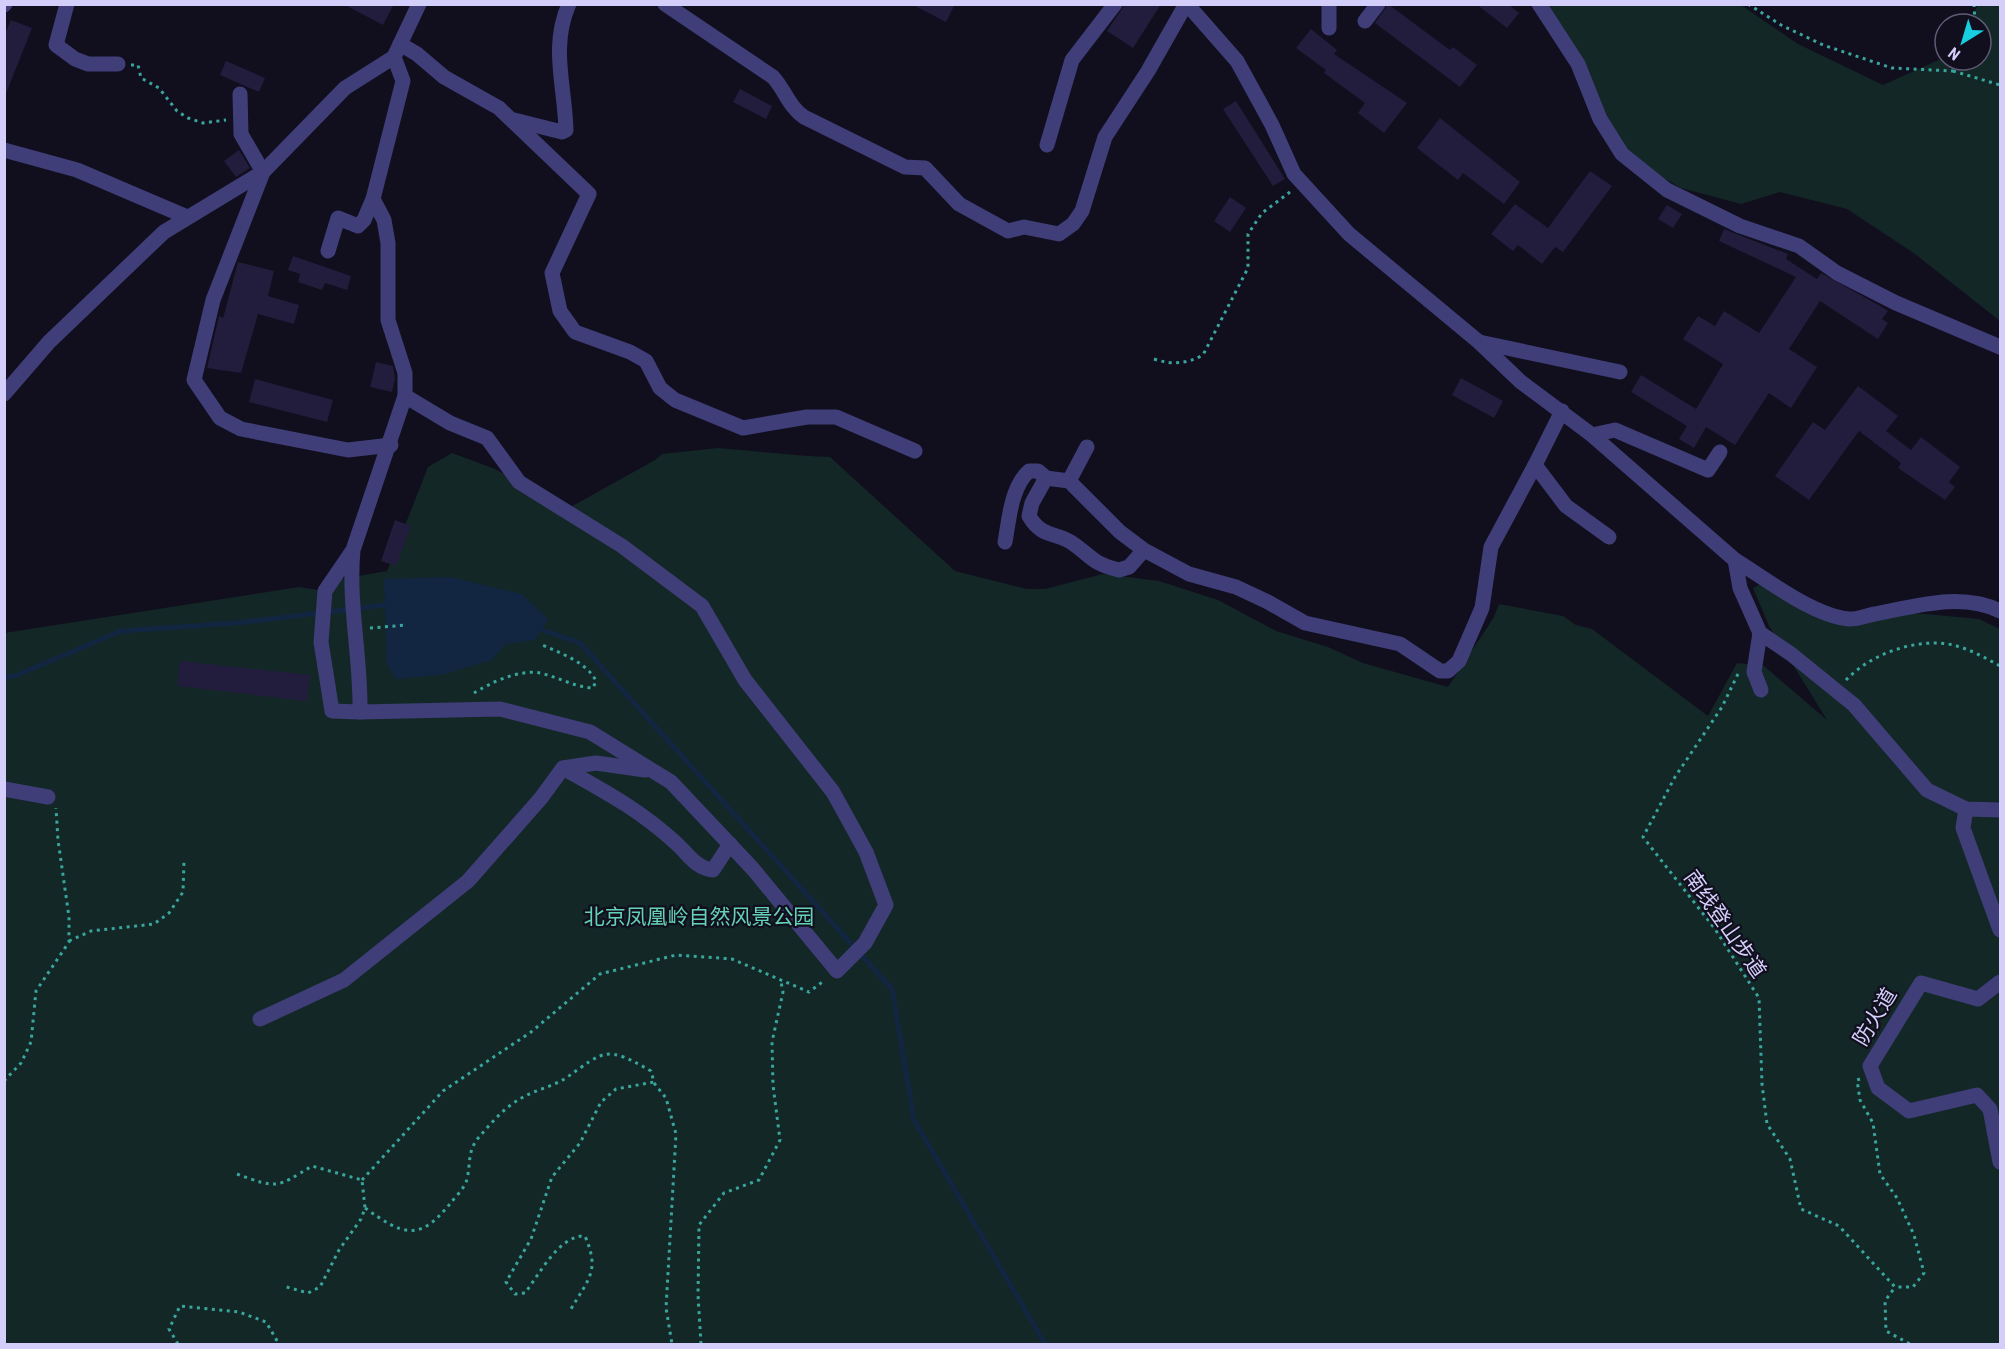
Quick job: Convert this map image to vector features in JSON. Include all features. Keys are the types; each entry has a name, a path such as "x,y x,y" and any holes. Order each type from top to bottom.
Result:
{"street":[{"path":"67,4 56,45 75,59 88,63 118,64"},
{"path":"4,394 49,342 164,232 263,172 345,88 398,50 419,4"},
{"path":"511,119 562,132 566,130 557,47 563,18 569,4"},
{"path":"665,4 773,77 784,88 792,110 905,167 925,168 959,204 1008,231 1024,228 1059,234 1073,224 1082,211 1105,137 1148,71 1186,4 1237,61 1272,125 1294,174 1348,234 1479,342 1521,382 1592,435 1735,560 1800,600 1824,612 1849,619 1942,601 1983,603 2001,611"},
{"path":"1047,145 1072,60 1115,4"},
{"path":"1329,4 1329,28"},
{"path":"1365,21 1378,4"},
{"path":"1539,4 1578,64 1600,119 1622,153 1667,190 1740,226 1799,246 1837,273 1896,303 2001,347"},
{"path":"398,50 417,54 444,77 499,108 589,194 552,273 560,311 575,332 630,352 646,362 660,387 675,400 743,428 807,417 836,417 915,451"},
{"path":"328,251 338,218 358,226 364,220 373,199 403,81 398,50"},
{"path":"240,94 241,134 263,172"},
{"path":"4,150 77,170 187,218"},
{"path":"263,172 213,300 194,380 220,418 241,429 348,450 391,445"},
{"path":"373,199 384,220 388,243 388,320 405,373 405,396 391,445 353,550 325,591 321,642 332,711 500,709 590,732 671,782 730,844 837,971 865,942 886,905 866,852 833,792 745,680 702,606 622,546 519,482 487,438 450,423 405,396"},
{"path":"1479,342 1620,372"},
{"path":"1005,542 1017,489 1029,471 1038,471 1046,478 1069,481 1120,532 1144,550 1189,574 1236,587 1268,602 1293,619 1400,644 1440,671 1448,671 1458,662 1482,608 1491,547 1562,411"},
{"path":"1592,435 1615,430 1708,470 1720,452"},
{"path":"1069,481 1087,447"},
{"path":"1535,465 1566,506 1588,524 1610,537"},
{"path":"1046,478 1032,503 1029,516 1035,527 1045,534 1074,543 1089,560 1119,570 1129,567 1144,550"},
{"path":"353,550 351,573 360,680 360,712"},
{"path":"1735,560 1740,588 1760,633 1791,654 1854,705 1928,790 1966,809 2001,810"},
{"path":"1760,633 1754,672 1761,690"},
{"path":"260,1019 344,980 468,880 541,798 563,768 596,763 657,773"},
{"path":"563,768 629,804 678,844 701,869 713,870 730,844"},
{"path":"4,789 48,797"},
{"path":"1966,809 1963,828 2001,930"},
{"name":"防火道","path":"2001,982 1978,999 1921,983 1870,1066 1878,1088 1909,1111 1977,1095 1990,1109 2001,1162"}],"path":[{"path":"1748,4 1781,25 1823,45 1892,68 1933,70"},
{"path":"118,64 138,65 144,82 159,88 177,111 188,118 203,123 239,117"},
{"path":"1956,72 2001,85"},
{"path":"1154,359 1169,364 1189,362 1203,355 1248,268 1248,234 1253,225 1262,213 1302,183"},
{"path":"356,629 407,625"},
{"path":"1836,691 1867,663 1906,646 1941,643 1972,651 2001,666"},
{"path":"448,710 483,687 515,675 537,672 581,687 593,688 596,681 594,676 578,662 540,644"},
{"name":"南线登山步道","path":"1740,670 1722,707 1675,777 1643,837 1715,929 1759,998 1762,1084 1767,1124 1790,1159 1801,1209 1839,1226 1894,1287"},
{"path":"48,797 57,810 58,840 69,917 69,942"},
{"path":"4,1082 21,1063 31,1042 36,990 69,942 91,931 154,924 169,913 183,892 184,861"},
{"path":"283,1286 308,1293 320,1287 339,1250 361,1219 365,1208 362,1180 443,1091 531,1032 600,974 676,955 732,959 781,982 809,992 837,971"},
{"path":"701,1344 698,1295 699,1225 724,1193 759,1180 780,1140 773,1085 772,1042 783,992 781,982"},
{"path":"365,1208 395,1226 410,1231 426,1229 439,1217 467,1181 468,1155 478,1138 507,1107 520,1098 565,1078 595,1056 613,1053 637,1063 651,1071 654,1082 666,1098 676,1134 666,1308 672,1344"},
{"path":"1873,1074 1857,1080 1860,1100 1873,1123 1880,1174 1897,1198 1914,1235 1924,1273 1913,1287 1894,1287 1885,1301 1886,1331 1910,1344"},
{"path":"571,1309 591,1275 594,1257 585,1236 578,1236 563,1246 546,1263 525,1293 515,1294 506,1282 538,1224 552,1177 580,1143 601,1102 616,1089 654,1082"},
{"path":"237,1174 262,1183 280,1185 312,1166 362,1180"},
{"path":"178,1344 169,1329 180,1306 248,1315 266,1322 279,1344"}],"green space":[{"path":"1535,5 1741,5 1798,44 1883,85 1933,62 1933,72 1993,72 1993,12 1974,12 1978,5 2000,5 2000,321 1915,254 1847,209 1780,192 1741,204 1681,188 1639,164 1610,131"},
{"name":"北京凤凰岭自然风景公园","path":"718,448 830,457 955,571 1027,589 1045,589 1103,574 1159,581 1218,600 1276,631 1328,647 1363,663 1448,687 1494,617 1499,604 1563,616 1576,625 1592,629 1708,716 1737,663 1764,666 1827,720 1769,626 1753,588 1764,582 1849,622 1915,613 1979,619 2000,629 2000,1344 5,1344 4,633 299,587 325,591 341,579 387,571 428,467 452,453 495,469 567,509 662,454"}],"water":[{"path":"450,577 522,594 548,619 535,640 506,644 492,660 441,675 396,679 387,664 384,579"}],"building":[{"path":"343,4 394,4 383,25"},
{"path":"911,4 955,4 946,22"},
{"path":"1125,4 1161,4 1133,48 1107,31"},
{"path":"1388,4 1450,50 1453,47 1477,65 1460,87 1375,23"},
{"path":"1476,4 1508,4 1519,13 1507,28"},
{"path":"11,20 32,28 5,96 4,36"},
{"path":"1311,29 1337,50 1334,54 1407,103 1384,133 1358,113 1365,103 1324,73 1326,70 1296,48"},
{"path":"226,61 265,78 259,92 220,75"},
{"path":"740,89 772,106 766,119 733,102"},
{"path":"1236,101 1285,179 1273,186 1223,109"},
{"path":"1440,118 1520,182 1504,204 1463,173 1458,180 1417,148"},
{"path":"239,150 250,168 236,177 224,161"},
{"path":"1590,171 1612,186 1563,252 1555,247 1542,264 1518,245 1513,251 1491,234 1515,204 1548,228"},
{"path":"1230,197 1246,208 1230,232 1214,221"},
{"path":"1667,205 1682,214 1673,228 1658,219"},
{"path":"1724,229 1788,254 1786,259 1817,279 1821,273 1882,307 1888,311 1882,319 1888,323 1878,339 1820,301 1789,349 1817,367 1791,408 1769,393 1735,445 1706,427 1694,448 1679,439 1687,426 1631,392 1641,375 1696,409 1723,364 1683,339 1698,316 1715,326 1724,311 1759,333 1796,277 1719,241"},
{"path":"293,256 351,276 347,290 325,283 322,290 298,282 300,274 288,270"},
{"path":"238,262 274,271 268,296 299,305 294,324 258,314 241,373 207,368 219,316 223,318"},
{"path":"376,362 393,366 395,379 392,392 370,387"},
{"path":"1461,378 1503,401 1494,418 1452,395"},
{"path":"255,379 333,400 327,422 249,402"},
{"path":"1858,386 1898,416 1886,431 1911,450 1921,437 1960,467 1949,482 1955,487 1945,500 1898,468 1901,463 1859,431 1809,500 1775,476 1813,422 1825,430"},
{"path":"395,520 411,526 396,566 381,561"},
{"path":"180,661 310,675 307,701 177,686"}],"waterway":[{"path":"4,677 15,676 121,631 237,623 392,604"},
{"path":"537,628 580,643 892,989 914,1120 1045,1344"}]}
